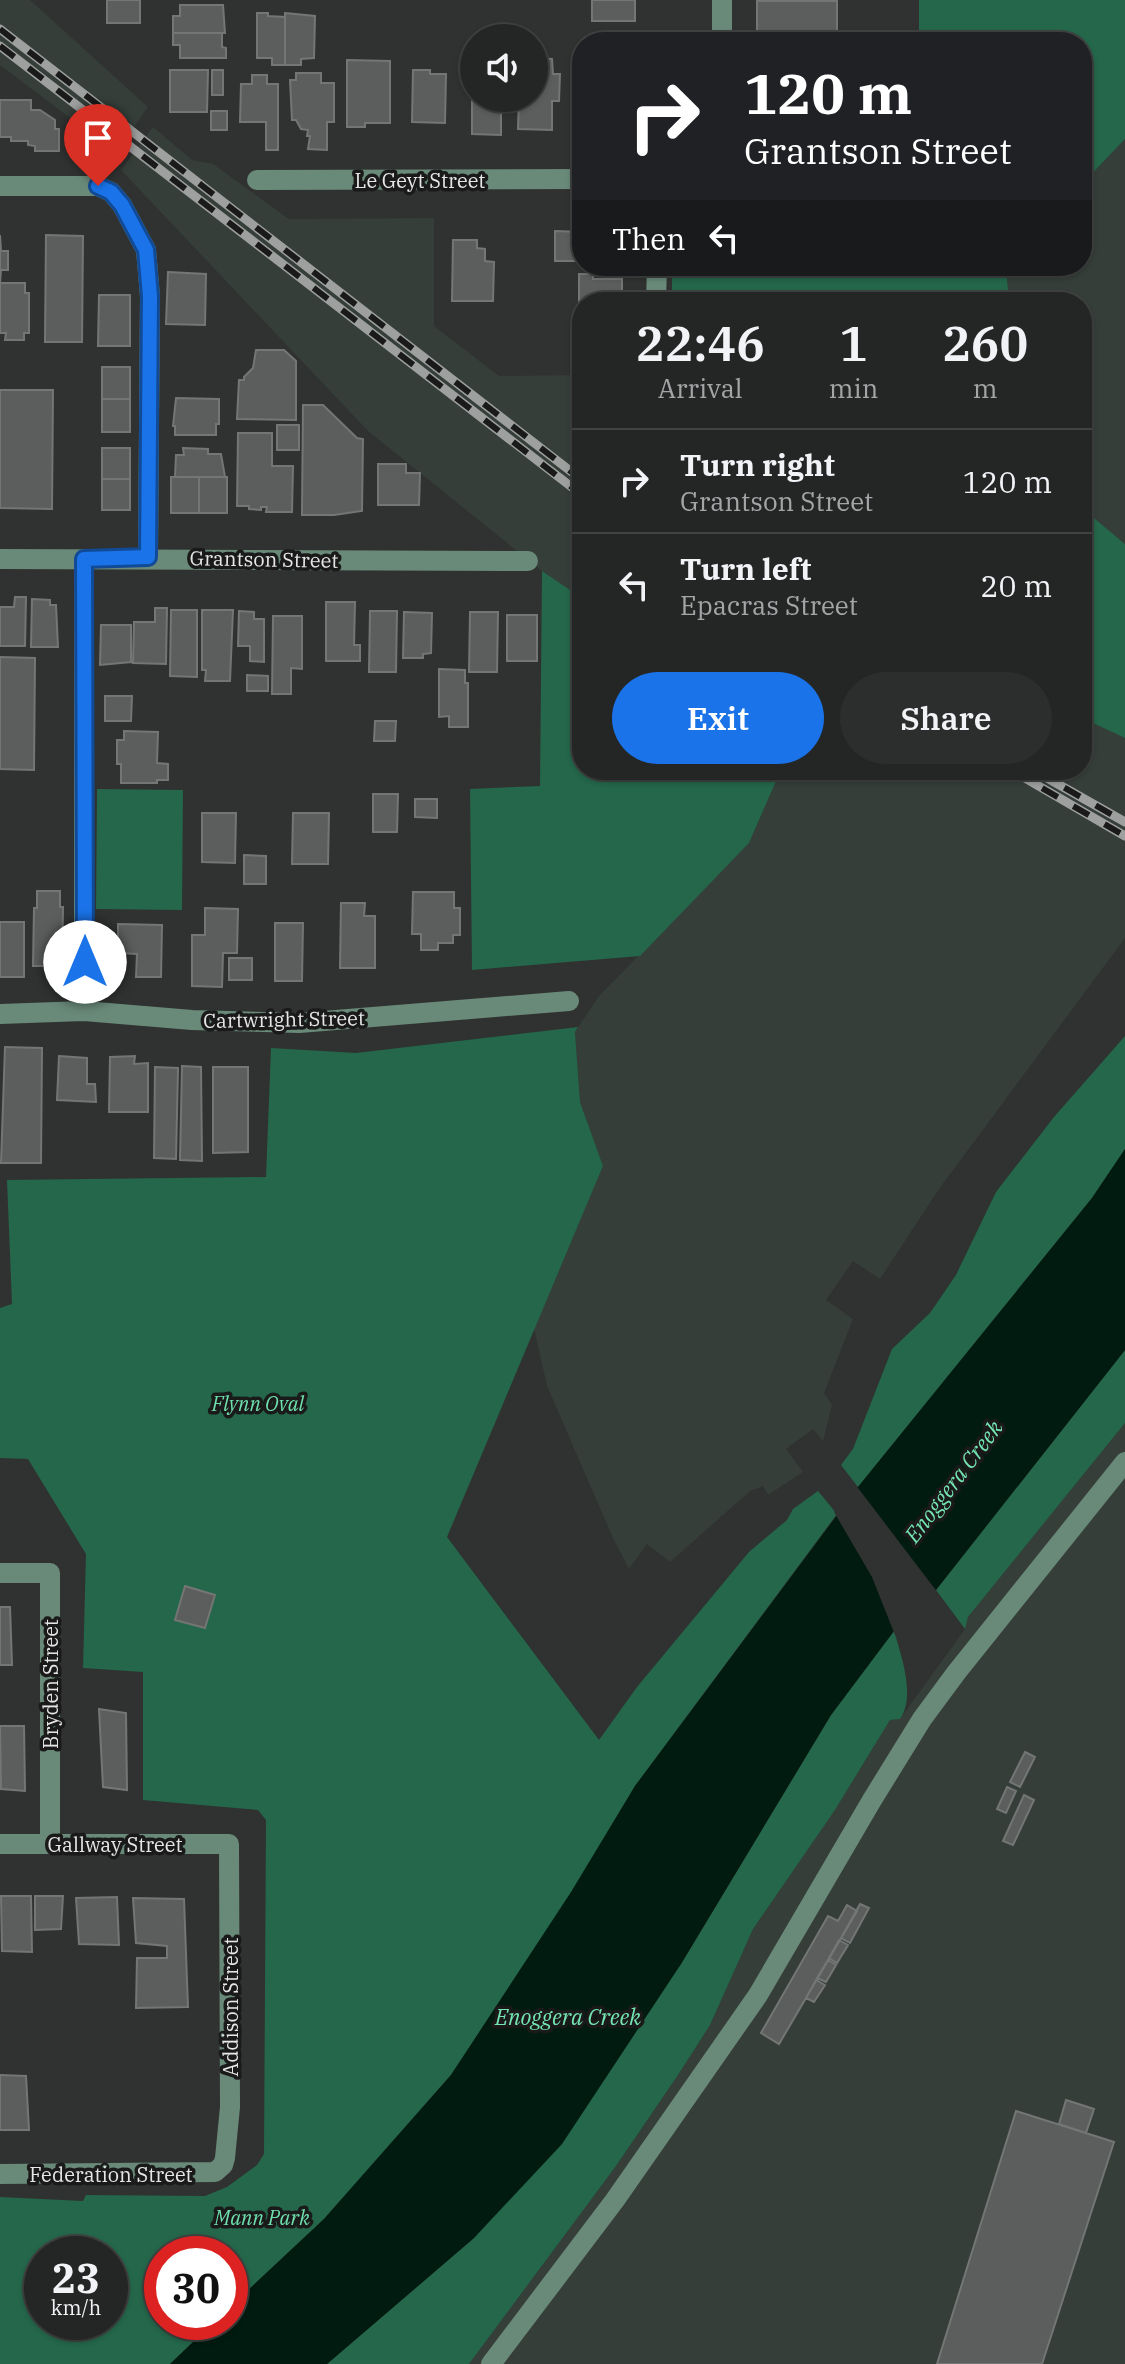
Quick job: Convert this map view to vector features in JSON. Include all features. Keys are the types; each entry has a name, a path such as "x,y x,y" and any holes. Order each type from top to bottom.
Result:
{"street":[{"path":"722,0 722,32"},
{"name":"Le Geyt Street","path":"257,180 572,179"},
{"path":"0,186 98,186 111,192 122,205 146,250 150,296 148,557"},
{"name":"Grantson Street","path":"0,559 148,557 528,561"},
{"path":"84,559 84,1011"},
{"name":"Cartwright Street","path":"0,1014 84,1011 192,1020 299,1023 569,1001"},
{"path":"491,2364 615,2200 758,1995 922,1719 1125,1462"},
{"name":"Bryden Street","path":"0,1573 50,1573 50,1844"},
{"name":"Gallway Street","path":"0,1844 229,1844"},
{"name":"Addison Street","path":"220,2169 225,2158 230,2107 229,1844"},
{"name":"Federation Street","path":"0,2174 208,2173 220,2169"}],"shaded area":[{"path":"0,0 30,0 148,107 111,160 98,152 99,148 78,124 0,65"},
{"path":"153,127 192,160 213,164 289,219 434,218 434,326 499,376 572,375 572,591 542,571 368,431 121,170"},
{"path":"1125,139 1125,544 1092,516 1092,292 1008,292 1007,276 1092,276 1092,174"},
{"path":"1092,723 1125,738 1125,938 939,1189 880,1279 853,1261 826,1300 853,1319 824,1393 832,1405 823,1441 813,1429 786,1449 803,1472 768,1495 763,1486 750,1491 670,1562 647,1544 629,1569 547,1386 534,1328 603,1166 580,1102 575,1032 599,996 749,843 777,780 1092,780"},
{"path":"1125,1423 1125,2364 469,2364 616,2166 680,2072 710,2025 753,1929 835,1810 890,1720 900,1719 965,1629 968,1617"}],"green space":[{"path":"919,0 1125,0 1125,139 1092,174 1092,32 919,32"},
{"path":"672,276 1007,276 1008,292 672,292"},
{"path":"1092,516 1125,544 1125,738 1092,723"},
{"path":"542,571 572,591 572,780 777,780 749,843 640,956 472,970 470,789 540,786"},
{"path":"97,789 183,790 182,910 96,909"},
{"name":"Flynn Oval","path":"578,1027 575,1032 580,1102 603,1166 447,1537 599,1740 637,1687 749,1552 787,1520 793,1509 818,1491 837,1514 635,1786 572,1892 451,2075 324,2219 248,2290 248,2236 144,2236 144,2340 195,2340 170,2364 0,2364 0,2197 83,2201 86,2195 205,2196 227,2187 257,2165 264,2154 266,1820 258,1810 143,1800 143,1672 83,1668 86,1554 28,1459 0,1458 0,1308 12,1304 7,1180 266,1177 271,1048 356,1053"},
{"path":"1125,1036 1125,1149 1092,1198 858,1487 841,1465 853,1449 892,1349 930,1313 956,1275 996,1192 1054,1117"},
{"path":"1125,1350 1125,1423 968,1617 965,1629 936,1590"},
{"path":"894,1631 907,1687 905,1710 900,1719 890,1720 835,1810 753,1929 710,2025 680,2072 616,2166 469,2364 327,2364 474,2238 681,1964 831,1715"}],"water":[{"name":"Enoggera Creek","path":"1125,1149 1125,1350 936,1590 894,1631 831,1715 681,1964 562,2144 474,2238 327,2364 170,2364 195,2340 248,2340 248,2290 324,2219 451,2075 571,1892 635,1786 858,1487 1092,1198"}],"pier":[{"path":"855,1484 938,1593 895,1635 872,1577 834,1512"}],"building":[{"path":"107,0 140,0 140,23 107,23"},
{"path":"592,0 635,0 635,21 592,21"},
{"path":"757,1 837,1 837,32 757,32"},
{"path":"180,5 223,5 225,33 173,33 173,16 180,16"},
{"path":"257,13 285,17 285,65 272,65 272,58 257,58"},
{"path":"285,13 315,16 314,58 301,59 301,65 285,65"},
{"path":"173,33 222,33 226,58 180,58 180,45 173,45"},
{"path":"548,59 552,59 553,74 560,74 559,101 552,101 552,130 518,129 519,112 548,112"},
{"path":"347,60 390,61 390,123 347,127"},
{"path":"170,70 208,70 207,112 170,112"},
{"path":"212,70 223,70 223,95 212,95"},
{"path":"413,70 446,74 445,123 412,122"},
{"path":"296,73 321,73 321,83 334,83 334,122 327,122 327,150 308,149 308,130 301,129 296,120 292,120 290,80 296,80"},
{"path":"252,75 267,75 267,84 278,84 278,150 266,150 266,122 240,122 241,84 252,84"},
{"path":"0,100 31,100 31,110 40,110 55,120 55,129 59,129 59,151 35,151 35,146 28,145 28,141 11,141 11,137 0,137"},
{"path":"211,111 227,111 227,130 211,130"},
{"path":"472,112 501,112 501,135 472,134"},
{"path":"555,231 572,232 572,261 555,261"},
{"path":"0,235 1,251 8,251 8,270 1,270 0,283"},
{"path":"46,235 83,236 82,342 45,342"},
{"path":"453,240 477,240 477,248 485,249 485,261 494,262 493,301 452,301"},
{"path":"168,272 206,274 205,325 166,324"},
{"path":"579,276 622,279 622,292 579,292"},
{"path":"0,283 25,283 25,293 29,293 29,333 24,333 24,340 5,340 6,333 0,333"},
{"path":"99,295 130,295 130,346 98,346"},
{"path":"571,330 572,330 572,371"},
{"path":"256,350 284,350 296,361 296,420 237,419 239,380 244,380 253,368"},
{"path":"102,367 130,367 130,399 102,399"},
{"path":"0,390 53,390 52,509 0,508"},
{"path":"176,398 219,399 216,435 175,435"},
{"path":"102,399 130,399 130,432 102,432"},
{"path":"303,405 323,405 357,438 363,439 362,511 302,515"},
{"path":"277,425 299,425 299,450 277,450"},
{"path":"238,433 272,433 272,466 293,466 292,512 266,512 267,507 261,507 261,510 237,506"},
{"path":"102,448 130,448 130,479 102,479"},
{"path":"183,448 208,449 208,454 221,454 225,477 175,477 176,455 184,455"},
{"path":"378,464 406,464 406,473 420,473 419,505 378,505"},
{"path":"171,477 199,477 199,513 171,513"},
{"path":"199,477 227,477 227,513 199,513"},
{"path":"102,479 130,479 130,510 102,510"},
{"path":"15,597 26,597 25,646 0,646 0,607 14,607"},
{"path":"32,599 50,600 50,605 56,605 58,647 31,647"},
{"path":"326,602 355,602 354,645 360,645 360,661 326,661"},
{"path":"155,608 167,608 166,664 133,663 134,622 155,622"},
{"path":"171,610 197,610 197,677 170,676"},
{"path":"202,610 233,610 230,681 205,681 206,670 202,670"},
{"path":"239,611 254,612 254,619 264,619 264,662 250,661 250,646 238,646"},
{"path":"370,611 397,611 396,672 369,672"},
{"path":"404,612 432,613 431,653 423,654 423,658 403,658"},
{"path":"470,612 498,612 497,672 469,672"},
{"path":"507,615 537,615 537,661 507,661"},
{"path":"273,616 302,616 302,669 291,668 291,694 272,694"},
{"path":"101,625 131,625 131,662 100,665"},
{"path":"0,657 35,658 34,770 0,769"},
{"path":"439,669 465,670 468,727 449,727 449,716 439,717"},
{"path":"247,675 268,676 268,691 247,691"},
{"path":"105,696 132,696 131,721 105,721"},
{"path":"375,721 396,721 395,741 374,741"},
{"path":"124,731 158,732 157,763 168,764 168,780 121,783 117,740 124,740"},
{"path":"373,794 398,794 397,832 373,832"},
{"path":"415,799 437,799 437,818 415,817"},
{"path":"202,813 236,813 235,863 202,862"},
{"path":"293,813 329,813 328,864 292,864"},
{"path":"244,855 266,856 266,884 244,884"},
{"path":"37,891 60,891 60,907 63,907 62,972 46,972 46,966 33,966"},
{"path":"413,892 454,892 454,908 460,908 460,935 453,935 453,943 438,943 438,950 421,950 421,934 412,934"},
{"path":"341,903 365,903 364,916 375,916 375,968 340,968"},
{"path":"205,908 238,909 237,953 223,953 222,987 192,986 192,935 205,935"},
{"path":"0,922 24,922 24,977 0,977"},
{"path":"275,923 303,923 302,981 275,981"},
{"path":"118,924 162,925 161,977 136,977 137,954 118,953"},
{"path":"229,958 252,958 252,980 229,980"},
{"path":"5,1047 42,1048 41,1163 1,1163"},
{"path":"59,1056 87,1058 87,1084 95,1084 96,1102 57,1100"},
{"path":"135,1056 134,1064 148,1063 148,1112 109,1112 110,1057"},
{"path":"182,1066 201,1067 202,1161 180,1160"},
{"path":"155,1067 178,1068 176,1159 154,1158"},
{"path":"213,1067 248,1067 248,1152 213,1153"},
{"path":"185,1586 215,1595 205,1628 175,1620"},
{"path":"0,1607 10,1607 12,1665 0,1665"},
{"path":"99,1709 126,1713 127,1790 103,1787"},
{"path":"0,1726 24,1726 25,1791 1,1789"},
{"path":"1025,1752 1035,1757 1020,1787 1010,1782"},
{"path":"1007,1787 1016,1791 1006,1813 997,1809"},
{"path":"1024,1795 1034,1800 1013,1845 1003,1841"},
{"path":"1,1896 31,1896 32,1952 2,1951"},
{"path":"35,1896 63,1896 61,1929 35,1930"},
{"path":"117,1897 119,1945 79,1944 76,1898"},
{"path":"133,1898 184,1899 188,2007 136,2008 137,1958 167,1958 167,1946 136,1943"},
{"path":"860,1904 869,1908 850,1943 841,1938"},
{"path":"847,1905 857,1911 779,2044 761,2033 828,1916 838,1921"},
{"path":"839,1940 848,1945 837,1963 829,1958"},
{"path":"828,1960 836,1965 826,1982 817,1978"},
{"path":"816,1980 825,1985 814,2002 806,1998"},
{"path":"0,2075 26,2076 29,2130 0,2130"},
{"path":"1066,2100 1094,2109 1086,2133 1059,2124"},
{"path":"1016,2111 1114,2142 1042,2364 937,2364"}],"railway":[{"path":"0,29 572,472"},
{"path":"0,46 572,487"},
{"path":"1028,780 1125,836"},
{"path":"1051,780 1125,822"}],"route":[{"path":"85,962 84,559 148,557 150,296 146,250 122,205 111,192 98,186"}],"park label":[{"name":"Mann Park","path":"262,2217"}]}
